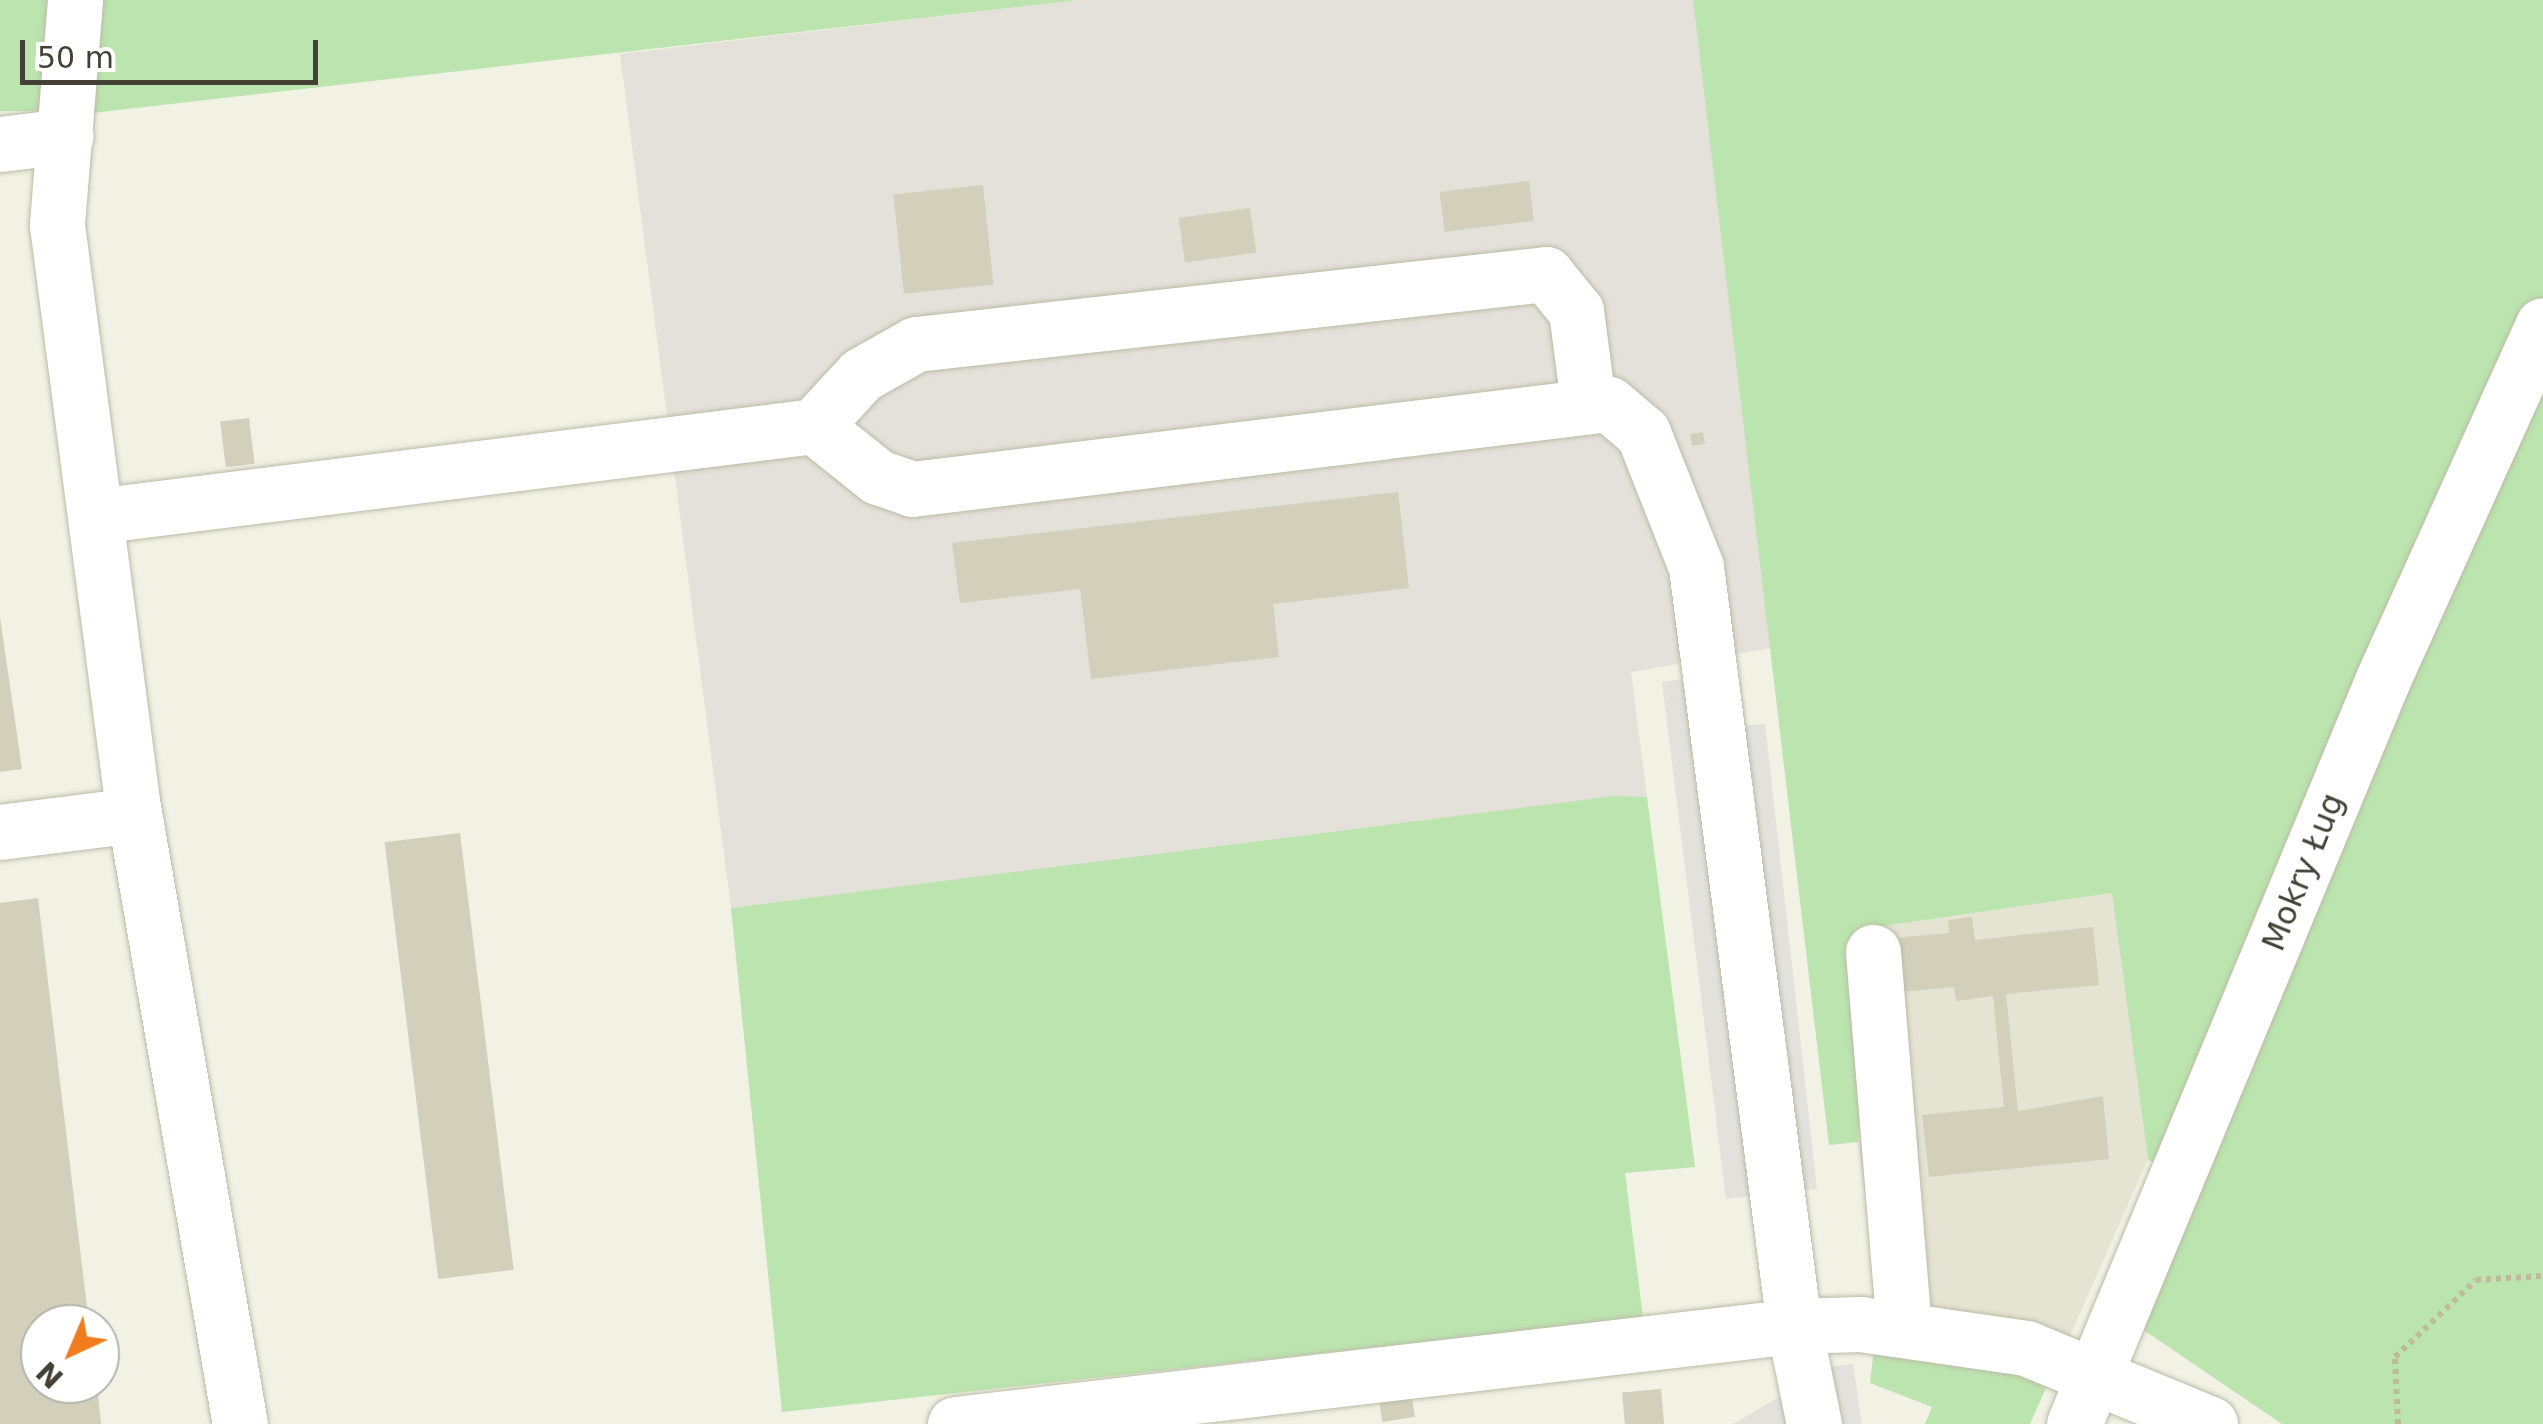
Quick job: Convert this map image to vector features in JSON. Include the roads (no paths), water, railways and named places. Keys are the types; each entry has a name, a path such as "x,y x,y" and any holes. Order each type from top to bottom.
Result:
{"street":[{"path":"75,0 57,225 134,815 240,1424"},
{"path":"0,144 66,136"},
{"path":"95,516 814,426 861,375 916,344 1546,274 1576,311 1588,402"},
{"name":"Mokry Ług","path":"2074,1424 2382,679 2543,325"},
{"path":"814,426 878,477 912,490 1588,402 1609,404 1643,433 1696,567 1794,1326 1798,1416"},
{"path":"0,832 134,815"},
{"path":"1873,952 1904,1329"},
{"path":"955,1424 1794,1326 1904,1329 2026,1348 2098,1371 2210,1424"}]}
